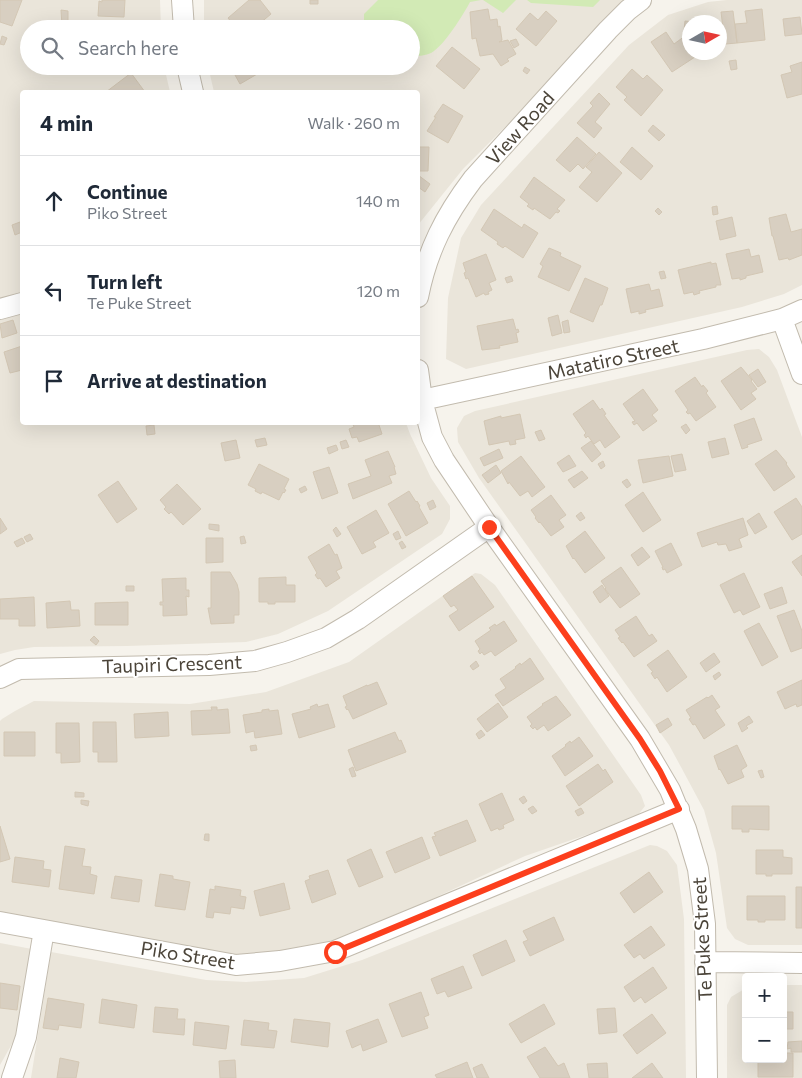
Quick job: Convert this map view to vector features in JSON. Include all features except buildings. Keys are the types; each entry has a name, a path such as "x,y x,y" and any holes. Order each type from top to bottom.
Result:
{"street":[{"path":"182,0 183,20"},
{"name":"View Road","path":"420,271 440,229 454,205 473,179 608,30 641,0"},
{"path":"189,75 193,90"},
{"path":"0,309 20,304"},
{"name":"Matatiro Street","path":"422,400 703,339 782,319 802,310"},
{"path":"782,319 802,374"},
{"name":"Te Puke Street","path":"420,385 432,437 444,460 489,527 640,739 660,771 679,809 698,869 703,905 707,1078"},
{"name":"Taupiri Crescent","path":"0,678 19,669 208,666 255,661 287,652 326,638 350,624 489,527"},
{"name":"Piko Street","path":"0,922 236,965 280,961 335,952 679,809"},
{"path":"12,1078 26,1037 44,930"},
{"path":"705,962 802,963"}],"shaded area":[{"path":"0,0 160,0 161,20 20,20 20,75 166,75 170,90 20,90 20,294 0,300"},
{"path":"204,0 641,0 627,5 463,169 420,223 420,90 214,90 210,75 420,75 420,20 204,20"},
{"path":"727,0 802,0 802,285 784,294 742,307 466,369 446,359 448,298 461,238 481,205 629,45 668,15 708,2"},
{"path":"20,315 20,425 407,425 431,478 450,506 450,519 442,534 328,611 278,634 246,642 34,647 0,654 0,320"},
{"path":"759,349 769,357 777,370 802,437 802,945 748,945 735,939 727,928 716,853 704,810 669,745 479,478 458,442 457,428 464,416 475,411 747,350"},
{"path":"475,573 481,574 495,585 641,795 645,806 638,815 618,824 525,856 339,942 236,960 0,919 0,721 2,719 34,701 190,704 266,692 349,662"},
{"path":"650,845 667,851 677,865 684,919 686,1078 31,1078 51,952 206,980 246,982 304,978 362,960"},
{"path":"0,943 32,949 17,1035 0,1065"},
{"path":"787,985 802,985 802,1078 727,1078 727,1005 731,997 742,990 742,1063 787,1063"}],"green space":[{"path":"378,0 481,0 470,2 442,44 431,53 420,56 420,20 364,20 364,14"},
{"path":"483,0 516,0 503,13"},
{"path":"527,0 600,0 593,7 531,3"}],"route":[{"path":"335,952 679,809 660,771 640,739 489,527"}]}
